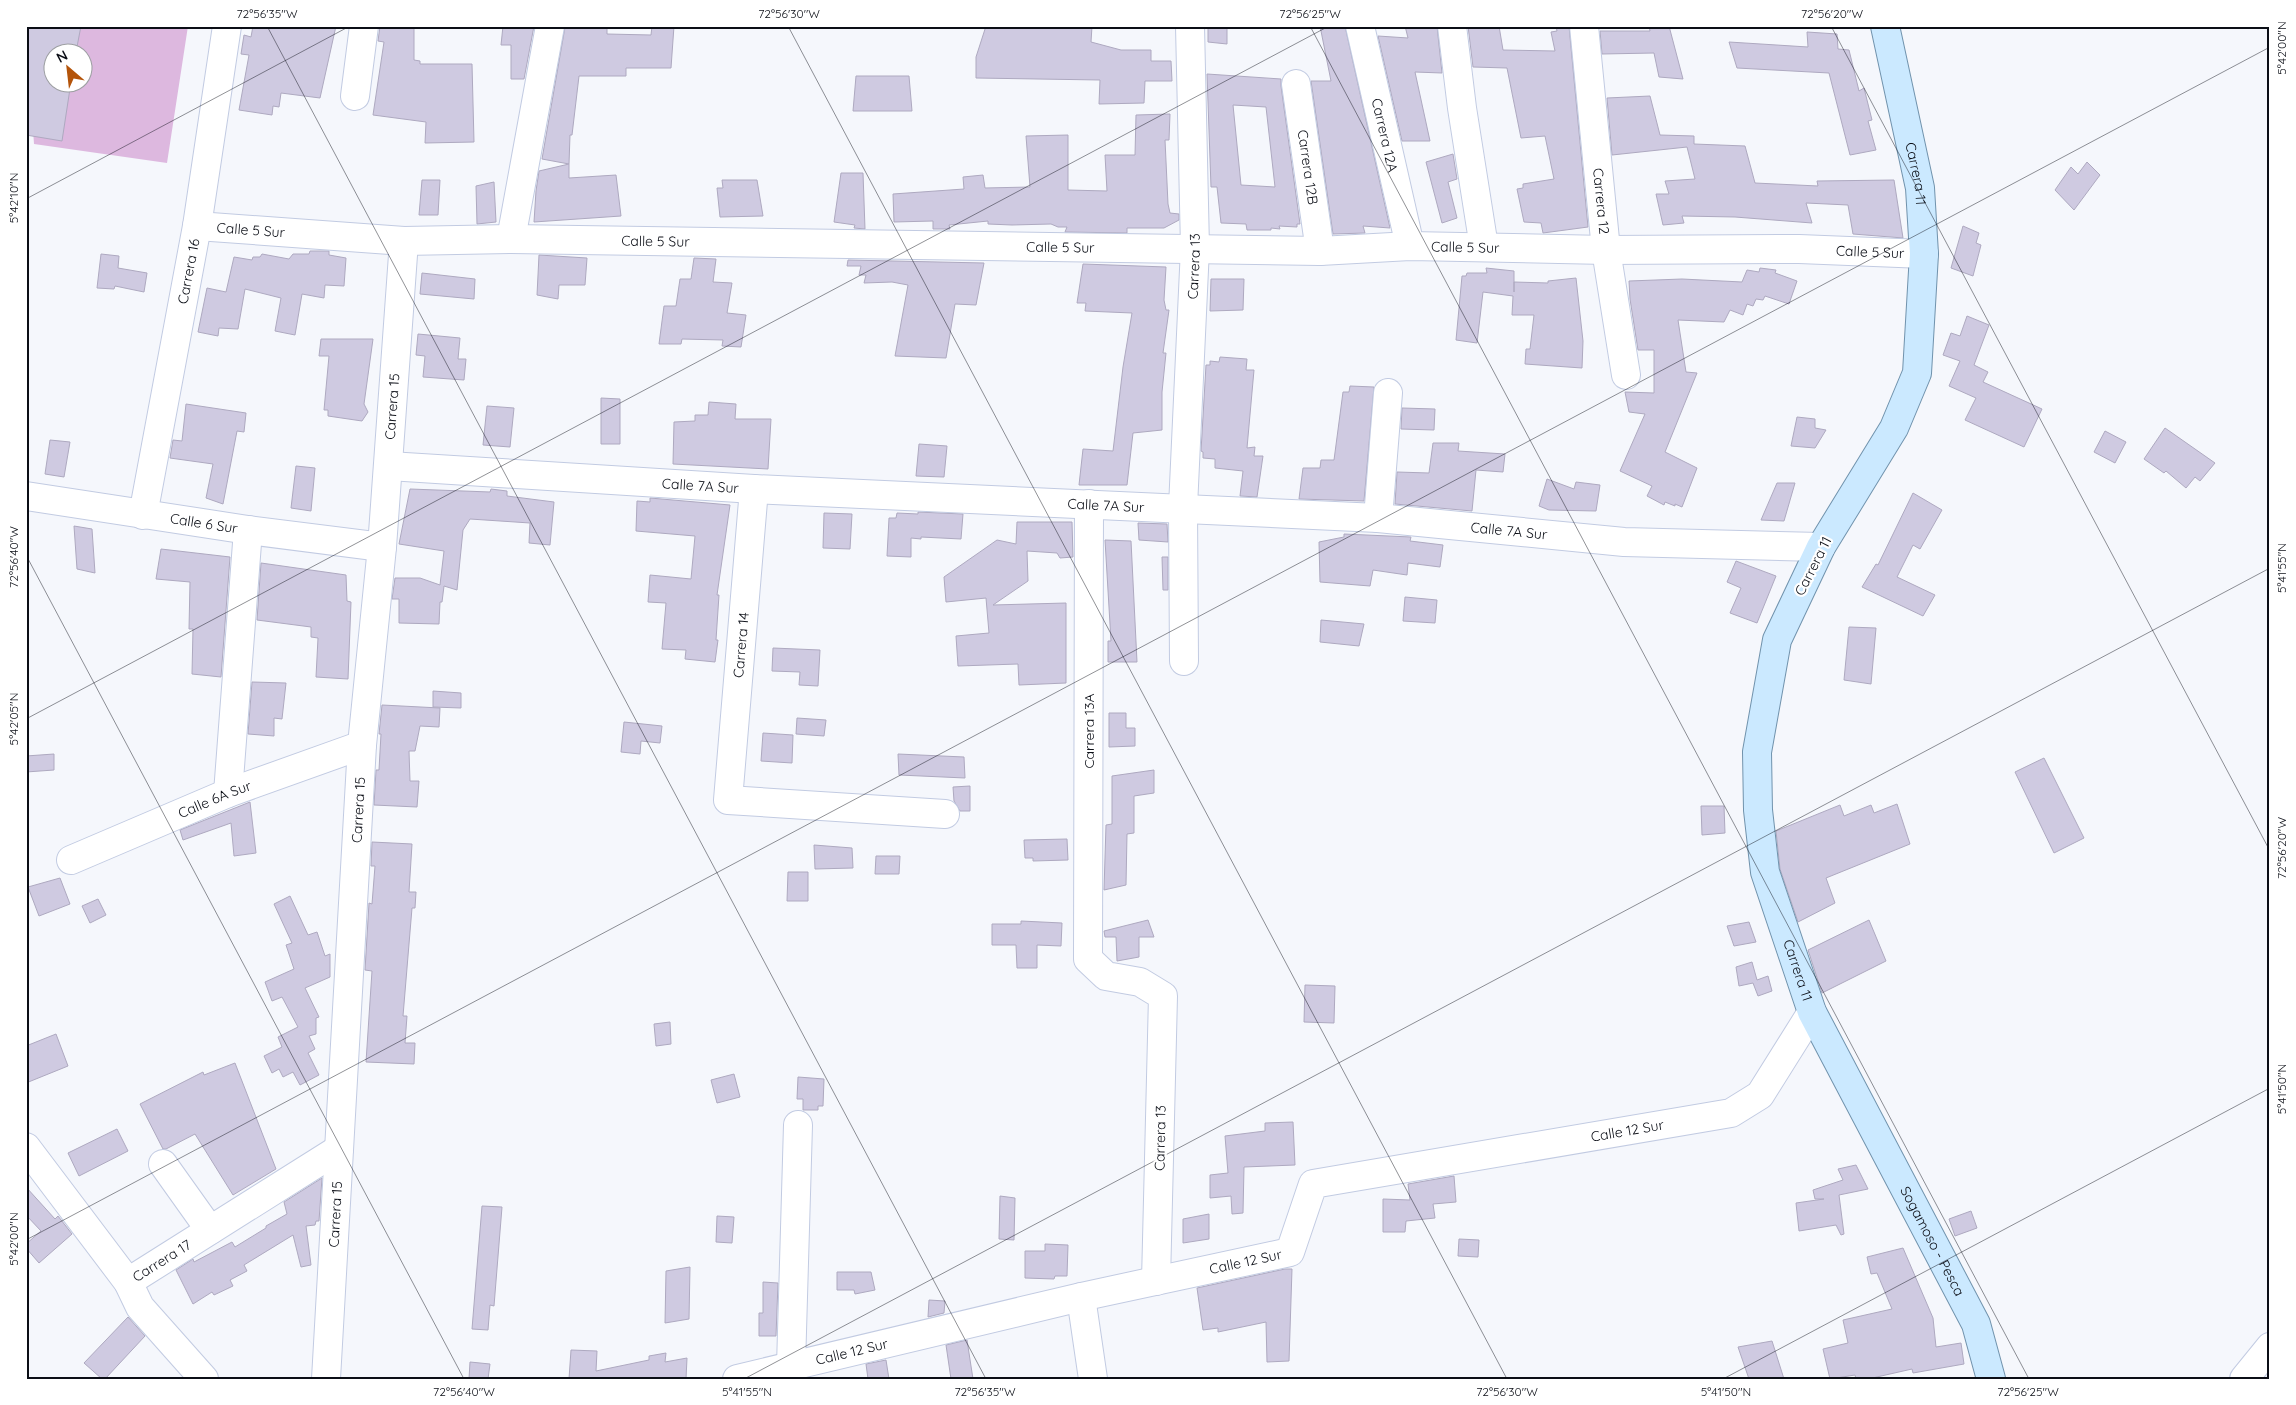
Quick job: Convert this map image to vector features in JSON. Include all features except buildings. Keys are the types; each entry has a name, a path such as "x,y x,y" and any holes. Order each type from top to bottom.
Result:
{"main road":[{"name":"Carrera 11","path":"1862,1107 1812,1012 1765,872 1758,810 1757,752 1778,640 1821,547 1894,428 1917,373 1924,254 1920,188 1885,26"},
{"name":"Sogamoso - Pesca","path":"1862,1107 1976,1324 1991,1379"}],"street":[{"name":"Carrera 16","path":"143,515 196,226 227,26"},
{"path":"354,96 364,26"},
{"path":"511,239 550,26"},
{"name":"Carrera 13","path":"1184,661 1183,507 1195,248 1190,26"},
{"name":"Carrera 12A","path":"1360,26 1410,246"},
{"path":"1452,26 1462,108 1484,247"},
{"name":"Carrera 12","path":"1584,26 1606,250 1626,375"},
{"name":"Carrera 12B","path":"1296,84 1320,251"},
{"name":"Calle 5 Sur","path":"196,226 404,241 511,239 1320,251 1410,246 1606,250 1799,249 1924,254"},
{"name":"Carrera 15","path":"326,1379 362,745 389,466 404,241"},
{"path":"1378,518 1388,392"},
{"name":"Calle 7A Sur","path":"389,466 754,489 1183,507 1378,518 1624,542 1821,547"},
{"name":"Carrera 14","path":"754,489 728,800 945,814"},
{"name":"Calle 6 Sur","path":"26,496 143,515 382,547"},
{"name":"Carrera 13A","path":"1089,504 1088,959 1106,976 1140,982 1163,996"},
{"path":"228,793 248,530"},
{"name":"Calle 6A Sur","path":"71,860 228,793 362,745"},
{"name":"Carrera 13","path":"1156,1281 1163,996"},
{"name":"Calle 12 Sur","path":"737,1379 1081,1297 1290,1252 1313,1184 1732,1113 1760,1095 1812,1012"},
{"path":"791,1366 798,1125"},
{"name":"Carrera 17","path":"26,1147 128,1282 339,1149"},
{"path":"163,1164 210,1230"},
{"path":"128,1282 140,1307 204,1379"},
{"path":"1081,1297 1093,1379"},
{"path":"2244,1379 2270,1347"}],"shaded area":[{"path":"26,26 188,26 167,163 34,144"}]}
